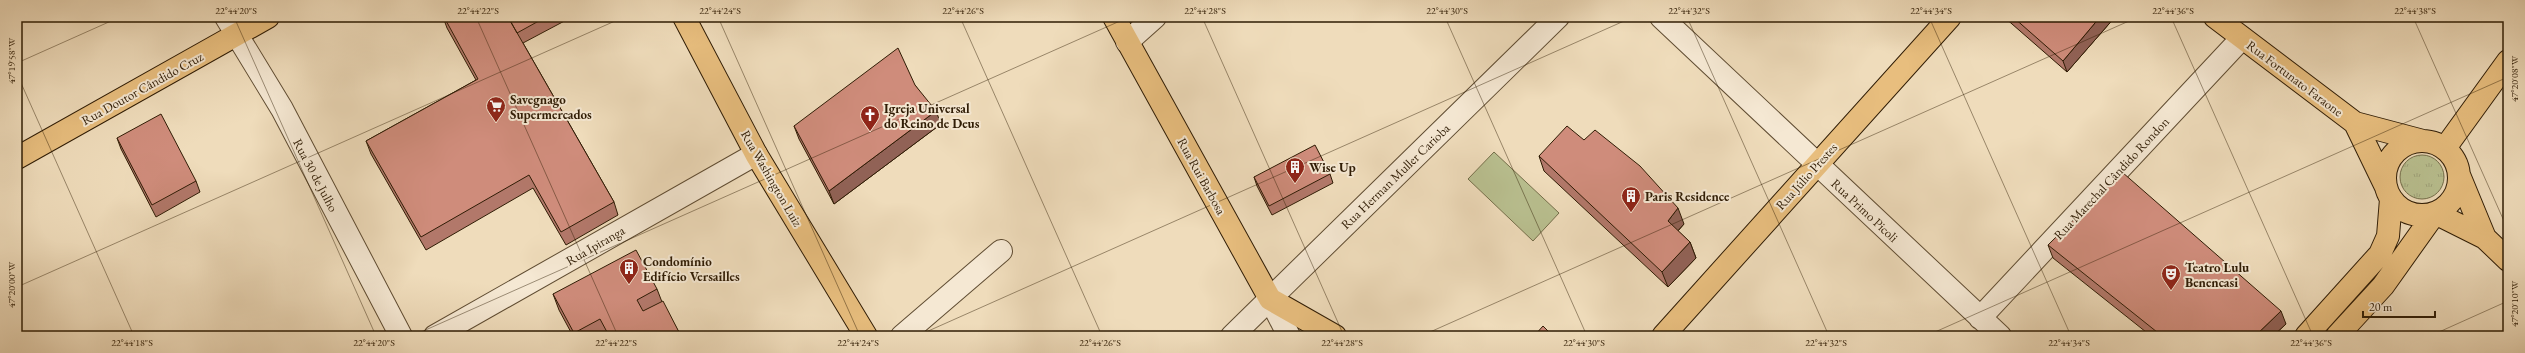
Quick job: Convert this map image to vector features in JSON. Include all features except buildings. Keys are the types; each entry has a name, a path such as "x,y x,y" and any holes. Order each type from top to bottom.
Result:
{"main road":[{"name":"Rua Doutor Cândido Cruz","path":"17,158 231,26 268,17"},
{"name":"Rua Washington Luiz","path":"684,17 756,154 866,336"},
{"name":"Rua Rui Barbosa","path":"1114,17 1270,299"},
{"name":"Rua Júlio Prestes","path":"1663,336 1950,17"},
{"name":"Rua Fortunato Faraone","path":"2215,17 2355,123 2423,140"},
{"path":"2445,148 2508,61"},
{"name":"Rua Fortunato Faraone","path":"2355,123 2389,193"},
{"path":"2306,336 2380,254 2388,236 2389,193 2387,165 2393,155 2402,147 2423,140 2435,143 2445,148 2453,157 2485,238"},
{"path":"2337,336 2383,286 2436,213 2451,202 2456,194 2459,175"},
{"path":"2389,193 2407,212 2426,215 2436,213 2485,238 2508,260"},
{"path":"1270,299 1335,336"}],"street":[{"path":"1127,42 1155,17"},
{"name":"Rua Herman Muller Carioba","path":"1232,336 1558,17"},
{"name":"Rua Primo Picoli","path":"1661,17 1816,165 2000,336"},
{"name":"Rua 30 de Julho","path":"231,26 282,110 400,336"},
{"name":"Rua Marechal Cândido Rondon","path":"1980,318 2242,38"},
{"name":"Rua Ipiranga","path":"435,336 756,154"},
{"path":"902,336 1001,251"},
{"name":"Rua Rui Barbosa","path":"1270,299 1289,336"}],"green space":[{"path":"1494,152 1559,213 1533,241 1468,179"},
{"path":"2418,155 2426,155 2438,161 2444,173 2444,181 2438,193 2426,199 2418,199 2406,193 2400,181 2400,173 2406,161"}],"place":[{"name":"Savegnago Supermercados","path":"496,123"},
{"name":"Igreja Universal do Reino de Deus","path":"870,132"},
{"name":"Wise Up","path":"1295,184"},
{"name":"Paris Residence","path":"1631,213"},
{"name":"Condomínio Edifício Versailles","path":"629,285"},
{"name":"Teatro Lulu Benencasi","path":"2171,291"}]}
